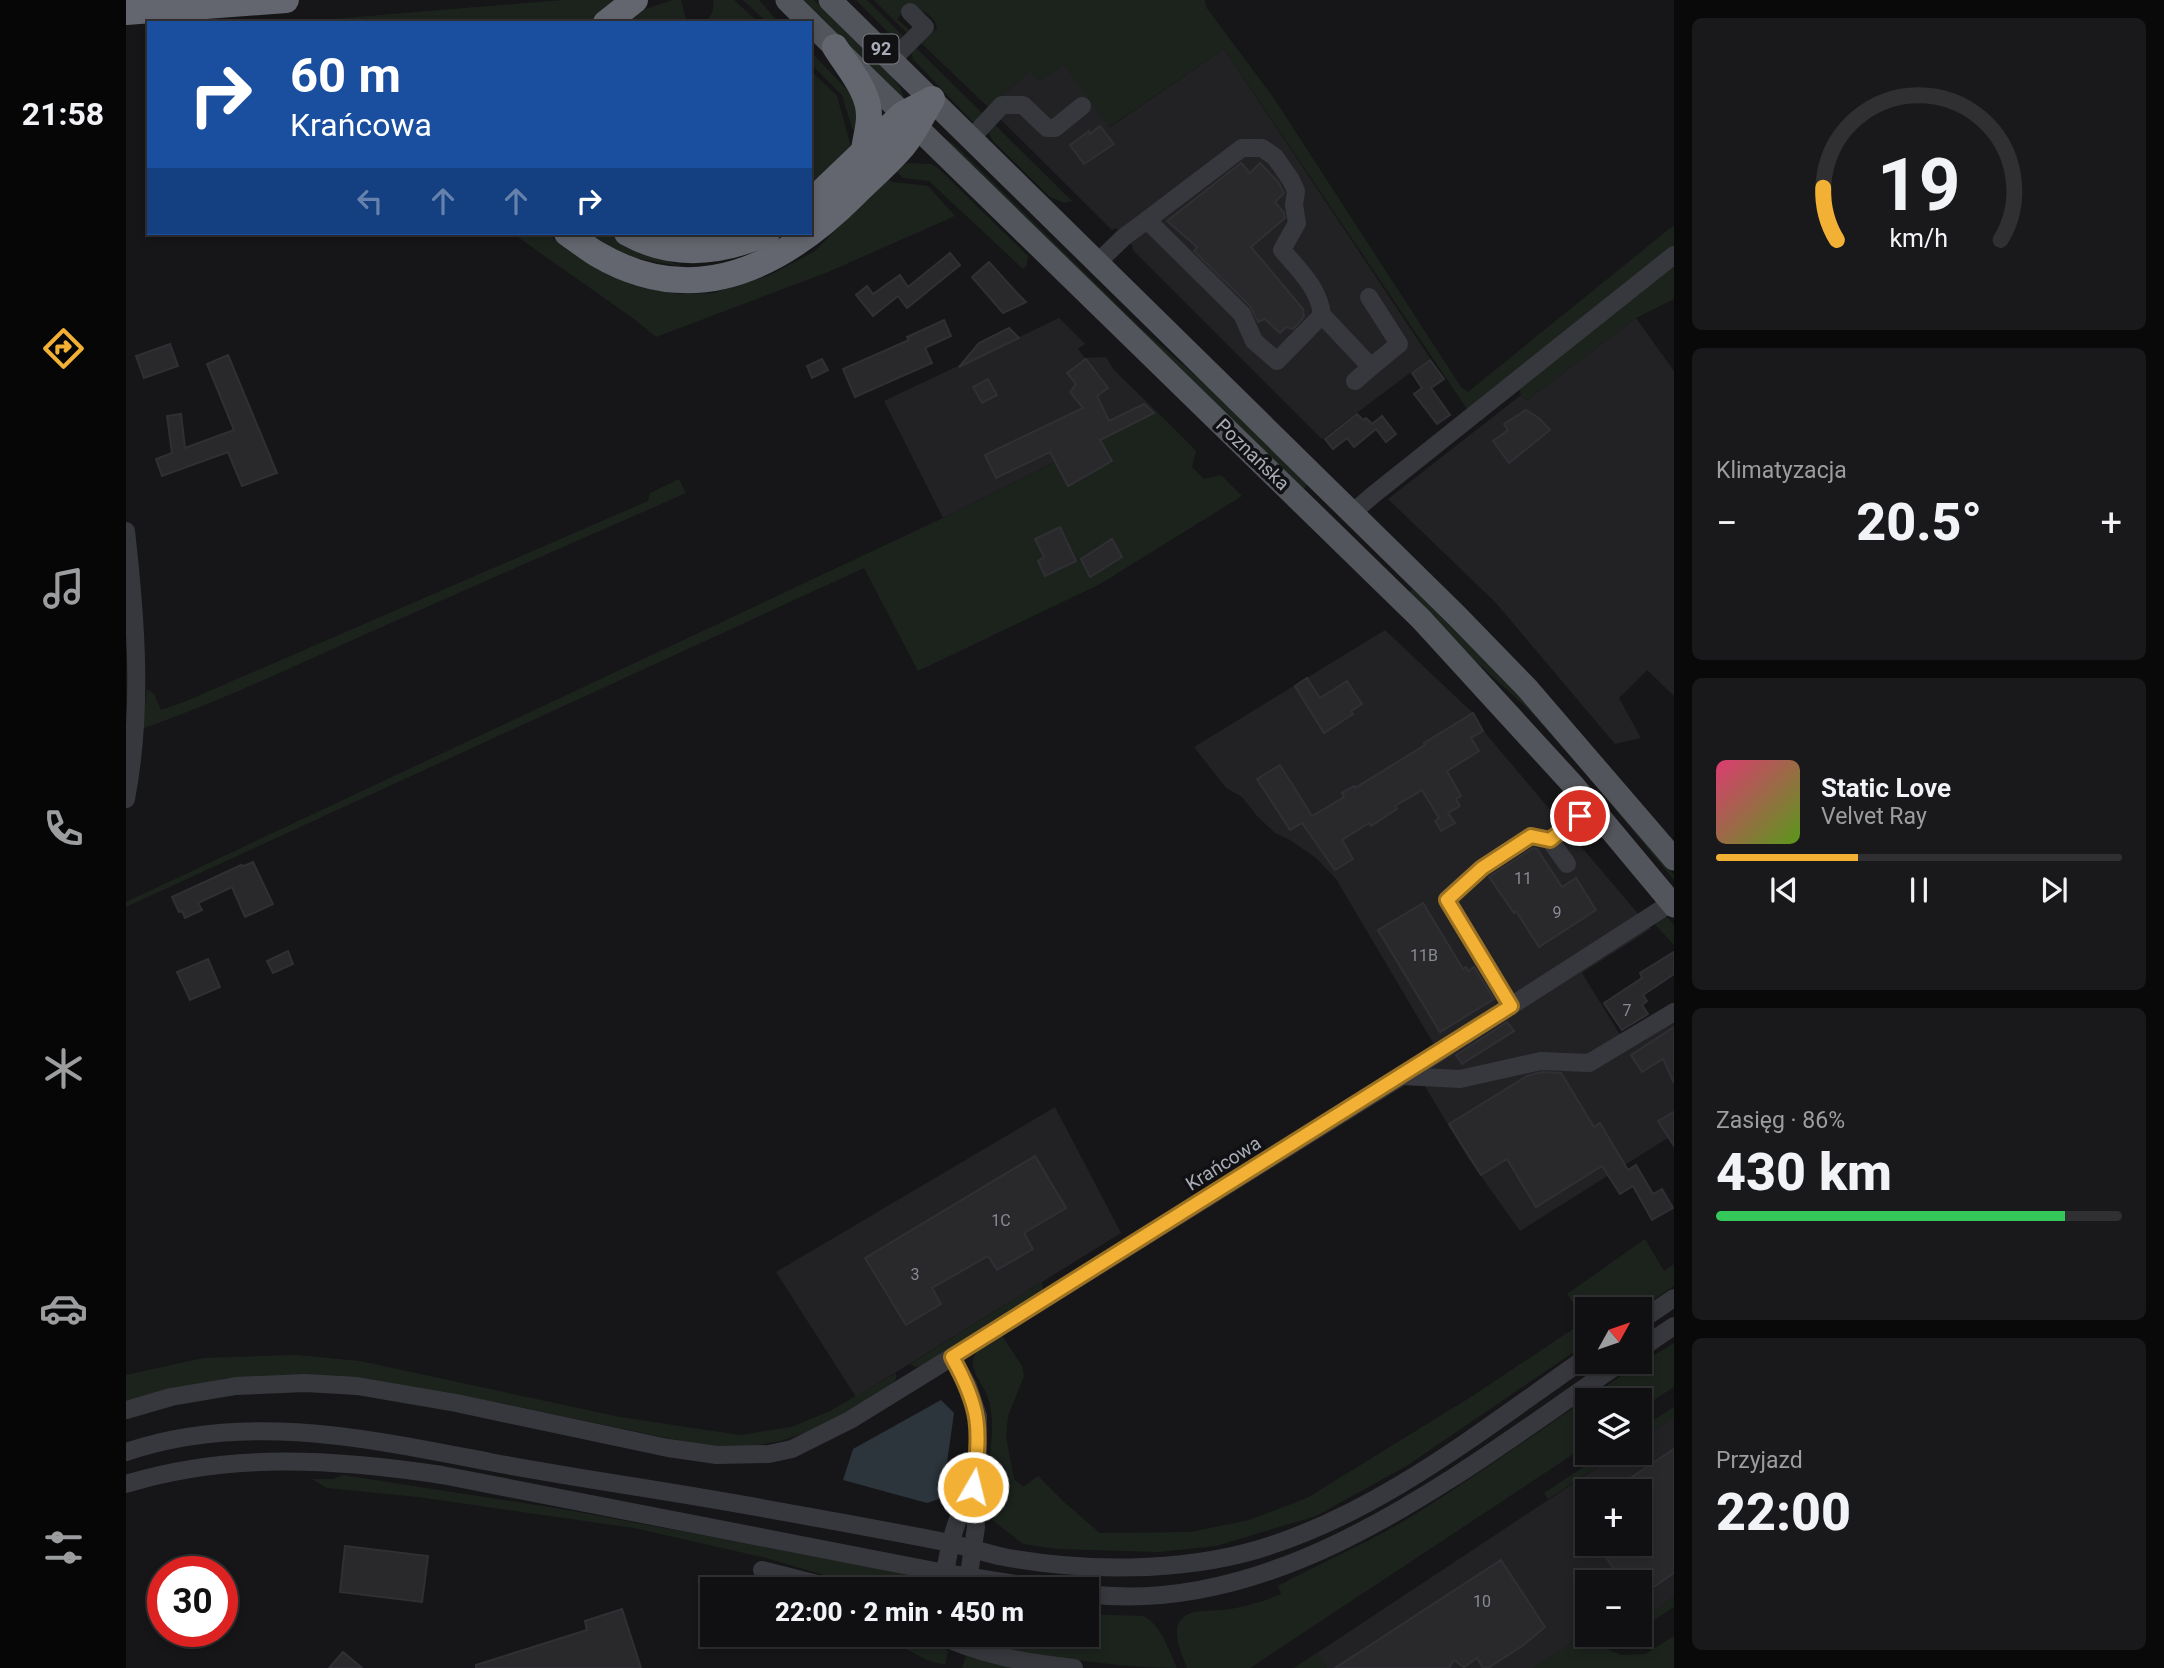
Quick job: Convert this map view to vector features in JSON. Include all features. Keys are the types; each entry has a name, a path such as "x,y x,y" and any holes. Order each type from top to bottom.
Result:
{"highway":[{"path":"126,12 286,0"},
{"path":"609,21 635,0"},
{"path":"126,19 150,21"},
{"path":"835,47 860,87 868,106 864,151"},
{"path":"812,201 864,151 910,120 932,99"},
{"path":"812,234 902,148 910,120"},
{"path":"569,235 598,254 648,275 679,280 709,279 746,270 780,255 810,235"},
{"path":"632,235 660,247 690,251 727,247 761,235"}],"main road":[{"name":"Poznańska","path":"830,0 972,137 1527,688 1674,859"},
{"name":"Poznańska","path":"812,27 1421,619 1591,807 1673,903"}],"street":[{"path":"892,60 925,27 910,12"},
{"path":"972,137 1002,106 1023,105 1047,128 1055,128 1082,106"},
{"path":"1098,262 1124,237 1241,148 1262,148 1275,158 1296,191 1294,205 1297,223 1282,250 1314,289 1322,315 1371,367"},
{"path":"1147,220 1242,314 1254,341 1277,361 1322,315"},
{"path":"1352,513 1674,255"},
{"path":"1355,381 1399,344 1369,297"},
{"path":"126,531 137,645 126,799"},
{"path":"1550,840 1591,807"},
{"path":"1511,1006 1447,900 1482,868 1531,836 1550,840 1567,864"},
{"name":"Krańcowa","path":"126,1410 171,1397 236,1386 305,1383 357,1386 456,1403 668,1448 705,1453 769,1454 792,1449 850,1420 952,1357 1673,903"},
{"path":"1402,1076 1460,1079 1541,1061 1589,1063 1674,1012"},
{"path":"1652,1313 1674,1298"},
{"path":"1652,1341 1674,1326"},
{"path":"952,1357 968,1386 978,1416 978,1452 973,1487 976,1527 968,1577"},
{"path":"126,1452 177,1438 211,1433 288,1431 349,1436 951,1543 1002,1556 1056,1563 1136,1566 1194,1563 1259,1549 1313,1530 1381,1495 1451,1451 1575,1365"},
{"path":"1099,1594 1147,1595 1195,1591 1253,1577 1327,1550 1395,1514 1604,1374"},
{"path":"126,1484 190,1468 248,1462 338,1462 390,1467 467,1480 925,1577"},
{"path":"945,1577 951,1543 963,1504 973,1487"},
{"path":"762,1570 789,1577"},
{"path":"975,1647 1039,1664 1074,1668"}],"shaded area":[{"path":"563,0 620,0 594,21 307,21"},
{"path":"673,0 681,0 686,21 621,21 630,14"},
{"path":"713,0 734,0 757,21 706,21 713,7"},
{"path":"743,0 759,0 777,21 766,21"},
{"path":"800,0 814,0 891,75 901,89 904,99"},
{"path":"856,0 867,0 905,38 893,37"},
{"path":"874,0 1205,0 1206,7 1273,97 1461,387 1468,392 1674,225 1674,247 1467,409 1224,49 1109,127 1064,65 1038,82 1030,71 988,107 921,43 937,28 930,16 916,9 906,8 897,19 909,30 908,34"},
{"path":"913,45 983,114 976,122 972,121 913,59 910,49"},
{"path":"1224,49 1430,358 1322,439 1133,250 1132,245 1116,228 1112,230 988,107 1030,71 1064,64 1110,127"},
{"path":"812,53 854,97 860,137 852,128 842,95 812,65"},
{"path":"812,72 837,96 852,151 812,187"},
{"path":"993,123 1072,201 1064,203 1050,197 993,141 987,130"},
{"path":"944,138 955,145 1144,331 1204,383 1308,483 1302,492"},
{"path":"908,163 931,164 937,167 1028,256 1027,265 1023,269 929,181 903,178 895,170"},
{"path":"886,178 893,182 928,186 955,216 828,272 656,337 515,235 549,235 577,256 631,284 678,294 713,293 770,275 815,251"},
{"path":"591,235 618,235 640,251 684,267 624,256"},
{"path":"1674,264 1674,299 1636,318 1527,400 1521,395 1519,387"},
{"path":"1059,318 1085,344 1078,349 1085,358 1106,357 1114,370 1156,411 943,518 884,401"},
{"path":"1636,318 1674,371 1674,696 1647,670 1619,698 1641,738 1615,744 1496,603 1388,499 1521,395 1527,400"},
{"path":"1156,411 1196,451 1192,467 1204,479 1221,475 1242,496 1100,584 918,671 864,568 126,907 126,902 943,518"},
{"path":"679,479 686,493 255,684 142,729 147,689 154,694 161,710 184,702 648,501 650,493"},
{"path":"1414,589 1548,727 1674,874 1674,880 1529,710 1458,645 1409,592"},
{"path":"1385,630 1475,715 1486,734 1651,929 1582,973 1629,1049 1674,1021 1674,1134 1520,1231 1468,1158 1417,1073 1442,1058 1336,879 1316,858 1275,833 1242,797 1226,788 1194,747"},
{"path":"1663,916 1674,925 1674,945 1652,921"},
{"path":"1055,1107 1121,1233 856,1397 776,1272"},
{"path":"1645,1239 1664,1271 1674,1264 1674,1286 1652,1300 1652,1297 1575,1297 1575,1306 1567,1294"},
{"path":"1042,1282 1043,1291 922,1366 915,1367 910,1364"},
{"path":"1575,1328 1575,1351 1408,1465 1316,1516 1216,1546 1159,1552 1057,1549 1023,1544 986,1515 988,1488 998,1488 996,1474 988,1472 992,1433 990,1404 975,1373 973,1360 981,1348 1001,1334 1022,1366 1024,1376 1008,1416 1006,1437 1014,1479 1023,1487 1038,1476 1100,1533 1191,1532 1249,1520 1307,1498 1474,1395"},
{"path":"1674,1343 1674,1387 1652,1401 1652,1388 1602,1388 1624,1374 1652,1374 1652,1357"},
{"path":"297,1355 360,1361 620,1417 740,1435 791,1427 830,1411 896,1373 896,1379 891,1385 817,1428 781,1441 746,1447 682,1441 505,1404 357,1378 227,1378 126,1404 126,1375 203,1358"},
{"path":"941,1400 954,1413 942,1498 927,1503 843,1480 853,1449"},
{"path":"1575,1407 1575,1453 1250,1668 1187,1668 1177,1636 1177,1628 1185,1616 1197,1611 1245,1606 1281,1594 1278,1586 1382,1534 1480,1472"},
{"path":"1674,1407 1674,1417 1652,1431 1652,1421"},
{"path":"1674,1417 1674,1597 1652,1613 1652,1570 1575,1570 1575,1641 1533,1668 1327,1668 1317,1653 1575,1482 1575,1556 1652,1556 1652,1479 1580,1479 1601,1465 1652,1465 1652,1431"},
{"path":"1587,1465 1600,1465 1575,1479 1548,1499 1544,1493"},
{"path":"343,1475 562,1509 921,1577 830,1577 766,1558 634,1528 418,1497 327,1488 312,1479 333,1479"},
{"path":"1674,1597 1674,1607 1652,1621 1652,1613"},
{"path":"1099,1614 1143,1616 1160,1632 1177,1668 1057,1659 995,1647 1099,1647"},
{"path":"1674,1636 1674,1668 1533,1668 1575,1640 1575,1647 1603,1647 1621,1655 1645,1654"},
{"path":"902,1647 940,1647 948,1651 945,1665 927,1660"},
{"path":"1317,1653 1327,1668 1294,1668"},
{"path":"966,1656 1017,1668 962,1668"}],"building":[{"path":"1100,126 1114,144 1084,164 1070,145"},
{"path":"1241,163 1250,173 1260,163 1279,183 1284,193 1275,202 1285,218 1251,247 1303,309 1304,317 1293,329 1286,327 1280,333 1265,319 1258,322 1250,306 1194,251 1197,247 1167,221"},
{"path":"950,253 960,265 907,308 898,296 873,316 856,295 867,286 873,294 900,275 908,287"},
{"path":"989,262 1026,302 1003,313 972,277"},
{"path":"944,320 951,336 925,348 932,363 855,397 843,369 909,340 907,337"},
{"path":"1009,328 1019,338 959,367 979,343"},
{"path":"170,344 178,366 144,378 136,356"},
{"path":"228,355 277,473 242,486 228,452 162,476 156,459 172,453 167,416 181,414 185,448 234,430 207,364"},
{"path":"822,359 828,370 812,378 807,366"},
{"path":"1086,359 1108,388 1097,396 1109,421 1144,404 1154,413 1100,440 1112,461 1068,486 1050,452 996,478 985,455 1083,408 1070,392 1076,384 1067,373"},
{"path":"1430,360 1444,379 1431,388 1450,415 1437,424 1414,394 1422,388 1412,373"},
{"path":"988,379 997,395 982,403 973,387"},
{"path":"1526,410 1539,418 1550,430 1509,463 1493,441 1508,430 1504,424"},
{"path":"1357,414 1372,424 1382,416 1396,434 1386,442 1376,429 1354,447 1347,438 1333,449 1325,439"},
{"path":"1060,527 1076,561 1045,576 1038,561 1044,557 1035,539"},
{"path":"1112,539 1122,557 1090,577 1081,559"},
{"path":"1307,678 1320,698 1347,681 1362,704 1351,711 1353,714 1324,733 1295,686"},
{"path":"1473,713 1483,731 1471,738 1479,751 1447,771 1461,796 1456,799 1460,806 1448,813 1455,823 1441,831 1435,821 1439,818 1422,790 1395,806 1397,809 1371,826 1369,823 1342,840 1353,859 1335,870 1302,823 1290,830 1257,779 1280,765 1312,816 1344,797 1342,793 1354,786 1355,788"},
{"path":"1533,848 1537,849 1562,887 1576,878 1596,910 1539,947 1516,911 1514,913 1489,877"},
{"path":"253,862 273,904 245,917 232,887 198,903 202,910 185,918 182,911 179,912 172,897"},
{"path":"1423,903 1463,969 1466,967 1468,971 1474,967 1494,999 1440,1032 1378,930"},
{"path":"288,951 293,964 273,973 267,961"},
{"path":"1674,952 1674,974 1643,995 1647,1001 1642,1005 1648,1014 1622,1030 1604,1003 1642,978 1640,973"},
{"path":"208,959 220,987 190,1000 177,972"},
{"path":"1507,1022 1514,1031 1462,1064 1456,1055"},
{"path":"1674,1027 1674,1083 1663,1059 1642,1072 1631,1055"},
{"path":"1542,1072 1561,1073 1594,1127 1600,1123 1628,1170 1636,1165 1653,1194 1662,1189 1673,1208 1652,1220 1633,1186 1620,1194 1602,1166 1536,1207 1507,1159 1481,1175 1449,1124 1527,1076"},
{"path":"1674,1112 1674,1146 1658,1121"},
{"path":"1035,1156 1066,1208 1024,1233 1033,1249 997,1270 988,1256 932,1288 941,1304 906,1325 865,1258"},
{"path":"1674,1449 1674,1573 1652,1588 1652,1570 1615,1570 1605,1556 1652,1556 1652,1479 1632,1477"},
{"path":"345,1546 428,1556 422,1602 340,1592"},
{"path":"1501,1560 1545,1627 1522,1646 1488,1668 1483,1668 1477,1658 1464,1667 1454,1660 1449,1668 1335,1668"},
{"path":"622,1609 641,1668 476,1668 476,1665 587,1630 585,1621"},
{"path":"343,1652 362,1668 329,1668"}],"route":[{"path":"973,1487 978,1452 978,1416 968,1386 952,1357 1511,1006 1447,900 1482,868 1531,836 1550,840 1580,816"}]}
